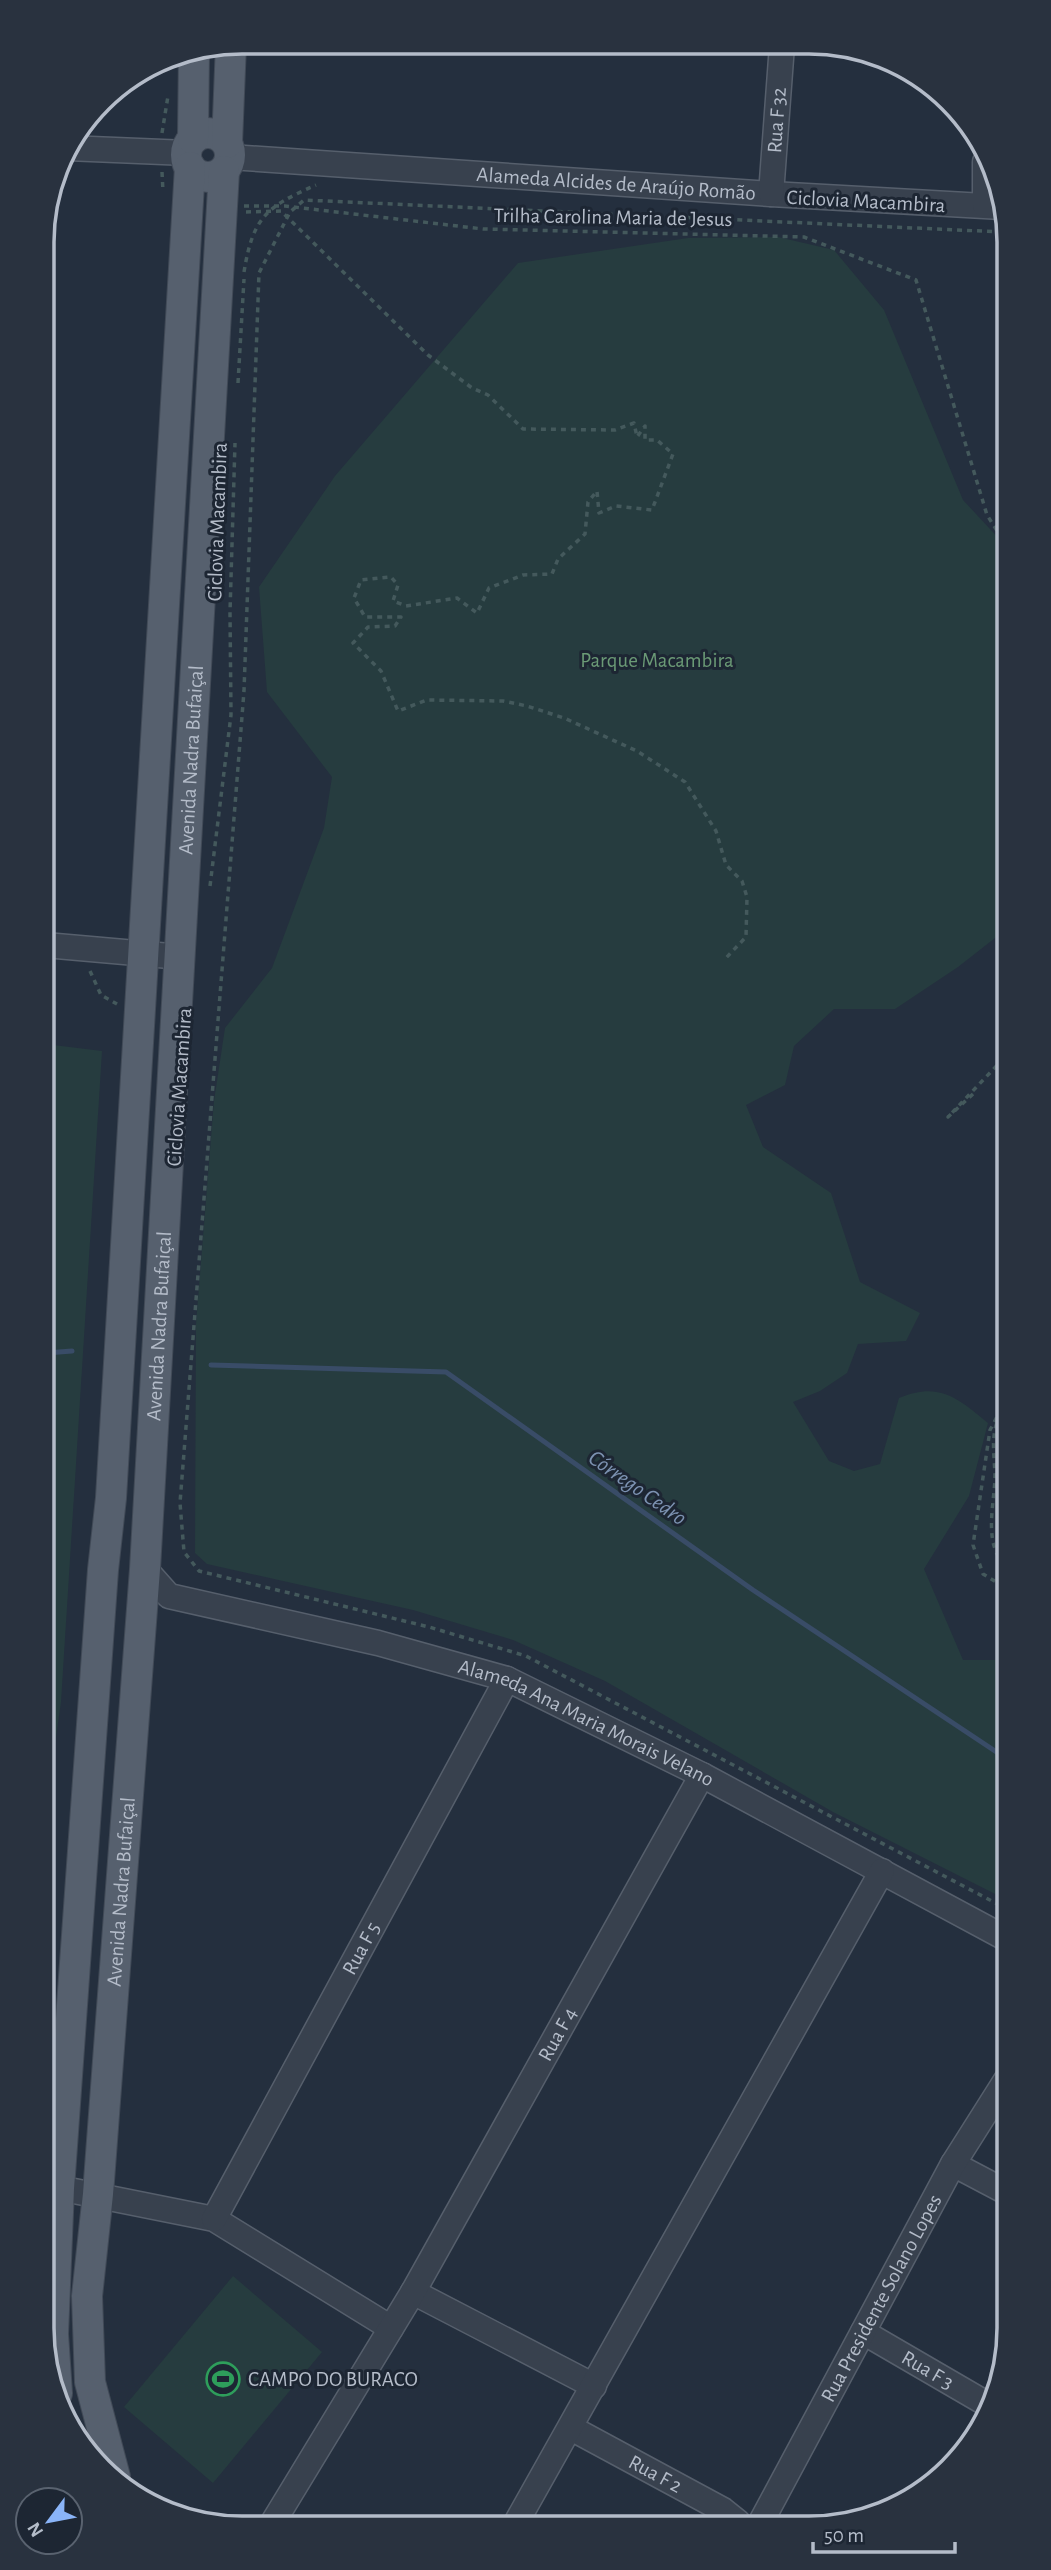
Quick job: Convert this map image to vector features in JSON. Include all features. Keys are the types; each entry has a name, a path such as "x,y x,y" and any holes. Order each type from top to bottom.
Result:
{"main road":[{"name":"Avenida Nadra Bufaiçal","path":"111,2463 90,2382 87,2296 98,2194 145,1569 227,157 231,55"},
{"name":"Avenida Nadra Bufaiçal","path":"54,2309 59,2188 56,2119 111,1498 145,952 175,153 192,62"},
{"path":"211,133 227,157 210,177 202,176 175,153 211,133"}],"street":[{"name":"Rua F 32","path":"771,194 781,54"},
{"path":"80,149 175,153"},
{"name":"Alameda Alcides de Araújo Romão","path":"227,157 771,194 992,206"},
{"path":"55,946 181,957"},
{"name":"Alameda Ana Maria Morais Velano","path":"145,1569 169,1596 378,1643 507,1679 702,1775 996,1933"},
{"name":"Rua F 5","path":"214,2219 507,1679"},
{"name":"Rua F 4","path":"277,2516 413,2292 702,1775"},
{"path":"520,2516 882,1871"},
{"name":"Rua Presidente Solano Lopes","path":"764,2516 953,2164 996,2096"},
{"path":"953,2164 996,2187"},
{"path":"59,2188 214,2219 391,2328"},
{"path":"413,2292 594,2386"},
{"name":"Rua F 3","path":"863,2332 981,2401"},
{"name":"Rua F 2","path":"571,2428 730,2516"}],"path":[{"path":"166,188 175,153 170,93"},
{"path":"175,153 163,192 175,193"},
{"path":"237,390 244,328 244,274 252,231 281,200 317,184"},
{"path":"996,232 304,200 290,212 259,273 244,691 180,1503 184,1552 199,1571 429,1627 526,1656 996,1903"},
{"name":"Trilha Carolina Maria de Jesus","path":"238,206 285,206 483,229 804,237 916,280 987,515 997,530"},
{"path":"236,212 281,212 428,355 472,388 488,396 523,429 615,430 634,423 637,437 645,426 645,440 657,440 673,454 652,510 616,506 599,513 597,491 588,502 585,534 558,559 552,574 523,575 489,588 477,613 457,598 406,606 393,601 397,585 391,577 361,580 354,598 365,617 401,617 395,626 368,627 354,643 381,671 398,711 427,700 503,701 527,706 565,718 637,751 685,782 716,831 726,865 742,881 747,897 746,937 725,959"},
{"name":"Ciclovia Macambira","path":"209,888 231,715 230,612 235,430"},
{"path":"973,1094 948,1117 997,1066"},
{"path":"996,1418 990,1430 973,1545 982,1574 996,1582"},
{"path":"996,1423 994,1427 991,1511 996,1550"}],"green space":[{"name":"Parque Macambira","path":"778,237 834,250 884,310 963,500 997,536 997,937 958,967 895,1009 834,1009 794,1046 785,1085 746,1105 763,1147 831,1193 860,1282 920,1313 906,1341 858,1344 847,1373 820,1391 793,1402 829,1461 854,1471 880,1464 899,1398 913,1393 926,1391 947,1395 967,1406 988,1423 969,1496 924,1569 963,1660 996,1660 996,1895 833,1812 605,1681 513,1640 413,1610 207,1564 195,1553 196,1324 214,1101 225,1028 272,968 324,828 332,777 267,692 259,587 335,476 518,263 688,238"},
{"path":"55,1045 102,1051 61,1702 54,1750"},
{"name":"CAMPO DO BURACO","path":"233,2276 322,2352 213,2483 124,2407"}],"waterway":[{"name":"Córrego Cedro","path":"54,1352 72,1351"},
{"name":"Córrego Cedro","path":"211,1365 446,1372 753,1590 996,1752"}],"place":[{"name":"CAMPO DO BURACO","path":"223,2379"}]}
